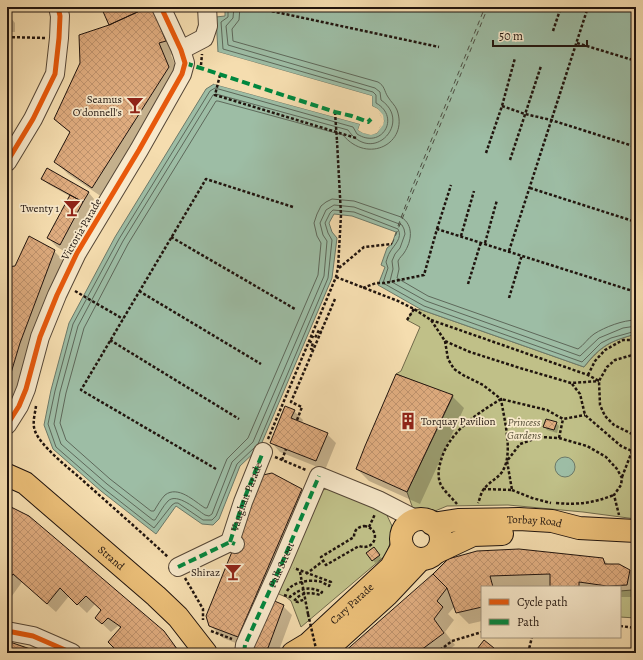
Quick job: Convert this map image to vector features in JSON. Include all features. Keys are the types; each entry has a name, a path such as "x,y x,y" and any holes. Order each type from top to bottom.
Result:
{"main road":[{"name":"Strand","path":"7,475 25,483 156,596 178,617 207,653"},
{"name":"Torbay Road","path":"414,530 458,520 518,519 546,521 578,528 632,535"},
{"path":"438,529 441,541 428,556 412,558 404,552 414,530 438,529"},
{"name":"Cary Parade","path":"293,653 308,644 391,567 414,530"},
{"name":"Torbay Road","path":"428,556 476,535 632,535"},
{"name":"Cary Parade","path":"323,653 428,556"}],"street":[{"path":"7,162 33,119 55,74 60,16 58,7"},
{"name":"Victoria Parade","path":"7,425 19,406 26,389 43,330 56,295 77,253 182,74 185,63 181,50 162,7"},
{"path":"181,50 204,38 208,26 207,7"},
{"name":"Vaughan Parade","path":"178,567 232,543 243,502 263,452"},
{"path":"319,476 383,502 414,530"},
{"name":"Palk Street","path":"238,646 245,646 319,476"},
{"path":"7,631 33,636 72,653"}],"path":[{"path":"270,7 271,11 439,47"},
{"path":"553,31 560,7"},
{"path":"509,251 588,7"},
{"path":"7,37 59,38"},
{"path":"577,43 636,61"},
{"path":"486,152 502,106 515,58"},
{"path":"510,160 541,66"},
{"path":"220,74 215,95 356,138"},
{"path":"502,106 636,147"},
{"path":"319,476 263,452 310,341 336,277 338,268 341,215 335,112"},
{"path":"216,469 81,390 206,179 293,206"},
{"path":"364,288 376,283 385,283 424,275 451,185"},
{"path":"530,188 636,222"},
{"path":"461,236 474,192"},
{"path":"485,243 497,200"},
{"path":"437,229 636,292"},
{"path":"171,237 295,309"},
{"path":"468,284 481,242"},
{"path":"338,268 364,247 392,244"},
{"path":"509,298 522,255"},
{"path":"336,277 414,309 431,320 599,381"},
{"path":"78,284 74,291 123,318"},
{"path":"139,291 261,364"},
{"path":"297,420 302,407 291,402 336,299"},
{"path":"407,320 414,309"},
{"path":"431,320 445,341 448,359 454,369 482,385 501,399 548,410 563,419 586,415"},
{"path":"311,336 316,338 319,330 322,332"},
{"path":"110,340 239,419"},
{"path":"588,376 595,361 604,350 624,340 636,340"},
{"path":"310,341 313,343 311,349 313,350"},
{"path":"445,341 470,352 572,383 599,381"},
{"path":"636,354 615,360 608,366 599,381 600,405 605,416 614,425 636,436"},
{"path":"572,383 580,394 586,415 621,446 636,453"},
{"path":"501,399 507,437 507,461 512,490"},
{"path":"501,399 476,415 454,435 442,453 438,470 440,484 471,520 483,489 502,471 507,461 520,444 540,436 559,438 587,446 606,457 617,469 622,478"},
{"path":"37,405 33,421 34,430 41,440 62,462 150,540 178,567 203,608 203,620 205,625"},
{"path":"559,438 563,419"},
{"path":"483,489 512,490 532,498 551,503 576,504 597,502 614,495 621,485 622,478 636,441"},
{"path":"282,460 286,449"},
{"path":"614,495 632,535"},
{"path":"360,526 367,526 375,533 374,540 370,546 359,546 326,565 324,561 321,557 354,537 354,534 360,526"},
{"path":"306,574 324,561"},
{"path":"305,599 298,602 294,601 298,596 304,594 313,593 320,595 322,592 314,589 303,589 290,597 284,596 289,589 298,583 302,582 318,581 329,586 332,582 300,572 302,582 303,589 304,594 305,599 308,614 317,653"},
{"path":"621,626 636,628"},
{"path":"207,630 238,646"},
{"path":"436,653 452,641 481,632"},
{"path":"528,653 532,638"}],"green space":[{"name":"Princess Gardens","path":"414,309 422,310 584,367 601,349 607,345 619,339 636,334 636,519 508,505 447,506 435,511 427,520 417,520 407,492 453,396 396,374 401,371 420,327 407,320"},
{"path":"333,488 384,509 392,526 392,537 386,555 301,627 291,601 274,592 322,490"},
{"path":"636,581 636,618 621,617 621,591 632,590"}],"water":[{"path":"225,7 636,7 636,334 606,345 595,354 584,367 422,310 378,285 385,267 381,265 387,248 392,244 396,232 352,216 334,214 329,223 332,232 337,238 332,278 260,447 240,466 219,519 213,525 202,524 176,506 156,534 101,491 53,449 44,425 51,390 69,323 115,237 206,89 214,84 360,124 358,130 367,134 377,133 384,121 378,109 372,106 372,96 218,52 216,17 225,16"},
{"path":"565,457 572,460 575,467 572,474 565,477 558,474 555,467 558,460"}],"pier":[{"path":"218,52 372,96 372,106 378,109 383,115 383,125 377,133 371,135 358,130 360,124 214,84 214,82 361,122 362,125 360,129 370,133 376,132 382,121 377,110 370,107 370,98 218,54"}],"building":[{"path":"101,7 143,7 144,9 109,25"},
{"path":"144,9 153,10 155,14 166,41 159,43 169,67 92,188 54,162 70,132 54,119 80,63 79,35 109,25"},
{"path":"7,16 10,16 10,27 7,27"},
{"path":"47,168 89,192 83,202 41,179"},
{"path":"70,195 83,202 60,245 47,238"},
{"path":"29,236 55,250 7,382 7,267 15,266"},
{"name":"Torquay Pavilion","path":"396,374 453,395 407,492 356,469"},
{"path":"285,406 295,410 291,418 328,433 316,461 270,443"},
{"path":"546,419 557,422 554,430 543,427"},
{"path":"272,473 302,489 238,637 209,626 206,616 263,475"},
{"path":"7,505 29,516 164,631 180,653 119,653 108,642 121,627 108,618 102,624 95,618 101,610 86,596 77,605 60,588 47,604 13,574 7,582"},
{"path":"374,547 380,555 372,561 366,553"},
{"path":"519,549 603,558 605,564 619,564 630,570 627,585 607,586 579,582 579,586 550,586 550,574 490,576 493,586 481,586 481,607 456,613 447,588 433,574 448,559 477,551"},
{"path":"433,574 447,588 437,601 443,607 434,619 444,633 417,653 343,653"},
{"path":"272,600 284,605 268,648 259,651 250,649"},
{"path":"484,640 494,648 491,653 474,653"},
{"path":"7,641 42,653 7,653"}],"ferry route":[{"path":"398,226 485,7"},
{"path":"392,244 488,7"}],"marked path":[{"path":"185,63 368,122 371,119"},
{"path":"230,542 243,502 263,452"},
{"path":"244,653 245,645 319,476"},
{"path":"178,567 230,542 235,544"}],"cycle path":[{"path":"7,162 33,119 55,74 60,16 58,7"},
{"path":"7,425 19,406 26,389 40,337 57,295 77,253 139,150 182,74 185,63 181,50 161,7"},
{"path":"7,631 33,636 72,653"}],"place":[{"name":"Seamus O'donnell's","path":"135,105"},
{"name":"Twenty 1","path":"72,208"},
{"name":"Torquay Pavilion","path":"408,421"},
{"name":"Shiraz","path":"233,572"}]}
